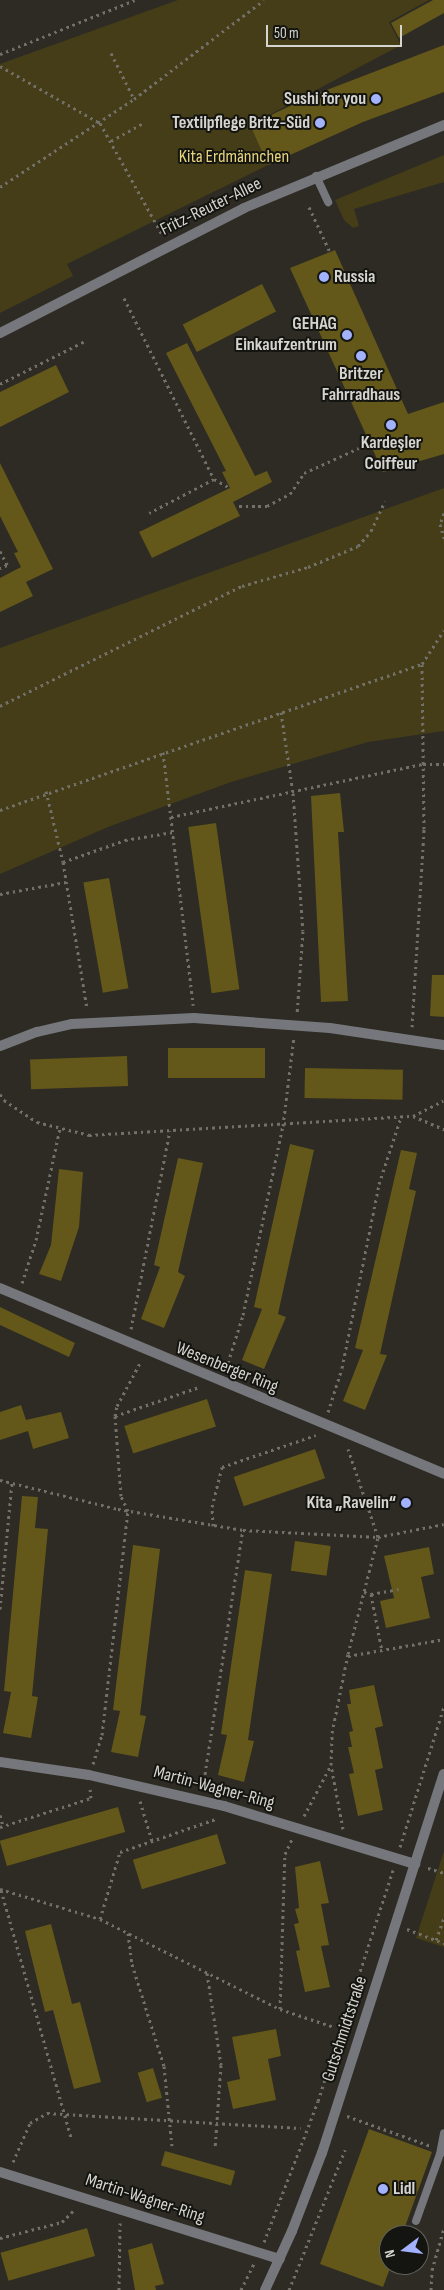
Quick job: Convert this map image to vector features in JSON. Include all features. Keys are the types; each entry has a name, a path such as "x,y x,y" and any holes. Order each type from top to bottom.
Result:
{"street":[{"name":"Fritz-Reuter-Allee","path":"0,333 169,245 316,176 444,125"},
{"path":"0,1046 37,1032 89,1022 194,1018 296,1024 412,1038 444,1045"},
{"name":"Wesenberger Ring","path":"0,1288 221,1384 444,1474"},
{"name":"Martin-Wagner-Ring","path":"0,1762 89,1775 201,1800 415,1864"},
{"name":"Gutschmidtstraße","path":"265,2290 280,2259 322,2153 444,1774"},
{"name":"Martin-Wagner-Ring","path":"4,2173 280,2259"}],"lane":[{"path":"316,176 328,202"},
{"path":"416,2221 441,2149 444,2133"}],"path":[{"path":"0,54 135,0"},
{"path":"0,187 134,99 264,0"},
{"path":"111,53 134,99"},
{"path":"0,66 100,123 169,245"},
{"path":"111,141 143,123"},
{"path":"309,207 330,252"},
{"path":"124,298 214,479 230,488"},
{"path":"0,384 85,341"},
{"path":"239,506 267,506 290,494 304,473 359,448"},
{"path":"149,513 214,479"},
{"path":"0,706 242,586 308,567 358,546 371,532 385,501"},
{"path":"444,513 440,524 444,538"},
{"path":"0,551 7,565 0,568"},
{"path":"412,1038 424,829 422,664 444,630"},
{"path":"0,810 46,791 422,664"},
{"path":"221,1384 243,1314 283,1126 296,1024 303,931 292,791 281,712"},
{"path":"163,752 194,1018"},
{"path":"171,817 423,764 444,764"},
{"path":"46,791 63,862 89,1022"},
{"path":"63,862 125,840 173,832"},
{"path":"0,894 66,882"},
{"path":"0,1094 4,1100 37,1122 88,1135 283,1126 413,1116 443,1101"},
{"path":"413,1116 444,1129"},
{"path":"213,1526 212,1507 222,1467 316,1436 324,1425 342,1368 379,1184 400,1117"},
{"path":"18,1296 36,1240 60,1128"},
{"path":"128,1344 170,1131"},
{"path":"0,1815 1,1827 91,1798 89,1775 102,1735 128,1511 121,1496 115,1416 117,1406 146,1352"},
{"path":"115,1416 198,1388 203,1376"},
{"path":"346,1842 332,1765 332,1734 348,1656 378,1537 347,1446 351,1436"},
{"path":"0,1480 128,1511 243,1530 378,1537 444,1524"},
{"path":"0,1609 12,1483"},
{"path":"201,1800 243,1530"},
{"path":"364,1592 371,1594 399,1589"},
{"path":"371,1594 382,1650"},
{"path":"348,1656 444,1640"},
{"path":"241,2290 259,2252 315,2110 444,1707"},
{"path":"280,2009 285,1854 297,1828 332,1765"},
{"path":"135,1785 152,1841"},
{"path":"100,1919 120,1852 241,1811"},
{"path":"1,1889 100,1919 280,2009 334,2027"},
{"path":"1,1889 71,2138"},
{"path":"436,1940 444,1918"},
{"path":"415,1932 444,1943"},
{"path":"128,1933 132,1964 164,2066 172,2120 172,2146"},
{"path":"207,1973 221,2065 215,2149"},
{"path":"4,2173 30,2123 48,2113 301,2128"},
{"path":"355,2119 441,2149"},
{"path":"398,2140 399,2135"},
{"path":"288,2290 345,2150"},
{"path":"0,2238 62,2222 87,2198"},
{"path":"119,2290 122,2209"},
{"path":"431,2290 432,2270 444,2228"}],"green space":[{"name":"Kita Erdmännchen","path":"178,0 429,0 389,22 401,45 250,125 268,165 67,264 73,276 0,313 0,64"},
{"path":"444,155 444,182 354,209 359,226 353,228 344,220 335,200"},
{"path":"444,488 444,731 368,742 231,782 108,827 0,874 0,648"},
{"path":"444,1851 444,1947 416,1938"}],"building":[{"path":"433,0 444,0 444,13 399,38 391,23"},
{"path":"444,45 444,92 363,122 268,165 250,125 311,96"},
{"name":"GEHAG Einkaufzentrum","path":"335,250 408,414 444,402 444,454 383,472 290,268"},
{"path":"262,284 276,312 197,352 183,324"},
{"path":"187,343 255,476 267,471 272,482 233,502 240,516 152,558 139,532 230,488 222,472 226,471 166,353"},
{"path":"56,365 69,392 0,427 0,392"},
{"path":"0,463 53,569 26,582 33,596 0,612 0,578 21,567 14,553 18,552 0,516"},
{"path":"340,793 344,832 338,832 348,1001 321,1002 311,796"},
{"path":"216,823 239,989 212,993 188,827"},
{"path":"109,878 128,988 103,993 83,883"},
{"path":"432,975 444,975 444,1017 430,1016"},
{"path":"168,1048 265,1048 265,1078 168,1078"},
{"path":"127,1056 128,1086 31,1089 30,1059"},
{"path":"305,1068 403,1070 402,1100 304,1098"},
{"path":"290,1144 314,1150 278,1314 286,1317 264,1369 242,1360 262,1309 254,1307"},
{"path":"401,1150 417,1153 409,1189 416,1191 380,1354 387,1355 365,1410 343,1401 363,1350 355,1348"},
{"path":"178,1158 203,1163 178,1272 185,1276 164,1328 141,1319 160,1267 154,1265"},
{"path":"59,1169 83,1172 79,1227 61,1281 39,1274 51,1245"},
{"path":"0,1307 75,1343 69,1357 0,1325"},
{"path":"207,1399 216,1427 133,1453 124,1426"},
{"path":"21,1405 26,1420 61,1412 69,1438 33,1449 28,1431 0,1440 0,1412"},
{"path":"315,1449 325,1478 244,1506 234,1477"},
{"path":"22,1496 38,1497 35,1528 48,1529 32,1696 38,1697 31,1738 3,1733 11,1692 4,1691"},
{"name":"Kita „Ravelin“","path":"295,1541 331,1546 326,1576 291,1571"},
{"path":"133,1545 160,1549 140,1715 146,1716 138,1757 111,1752 120,1711 113,1710"},
{"path":"429,1547 434,1574 421,1577 430,1618 386,1628 380,1601 394,1598 384,1556"},
{"path":"245,1570 272,1574 248,1740 254,1741 244,1782 218,1775 227,1735 221,1734"},
{"path":"374,1685 383,1726 375,1728 383,1768 375,1770 383,1810 358,1816 349,1774 354,1773 348,1747 352,1747 349,1732 353,1731 347,1704 351,1704 349,1690"},
{"path":"118,1807 125,1832 7,1866 0,1841"},
{"path":"217,1834 226,1864 142,1889 133,1860"},
{"path":"320,1861 329,1903 321,1904 329,1945 321,1946 330,1987 305,1992 296,1951 300,1950 294,1924 299,1923 295,1909 299,1908 295,1867"},
{"path":"51,1924 72,2004 80,2002 101,2082 74,2089 53,2010 45,2012 25,1931"},
{"path":"276,2029 281,2056 268,2059 276,2100 233,2109 227,2082 240,2079 232,2037"},
{"path":"153,2068 162,2098 147,2102 138,2073"},
{"name":"Lidl","path":"369,2129 432,2152 406,2225 379,2225 379,2275 388,2275 383,2287 320,2264"},
{"path":"165,2151 235,2171 231,2186 161,2165"},
{"path":"87,2228 95,2256 8,2281 0,2253"},
{"path":"152,2243 164,2284 155,2286 156,2290 135,2290 128,2250"}],"place":[{"name":"Sushi for you","path":"376,99"},
{"name":"Textilpflege Britz-Süd","path":"320,123"},
{"name":"Russia","path":"324,277"},
{"name":"GEHAG Einkaufzentrum","path":"347,335"},
{"name":"Britzer Fahrradhaus","path":"361,356"},
{"name":"Kardeşler Coiffeur","path":"391,425"},
{"name":"Kita „Ravelin“","path":"406,1503"},
{"name":"Lidl","path":"383,2189"}]}
